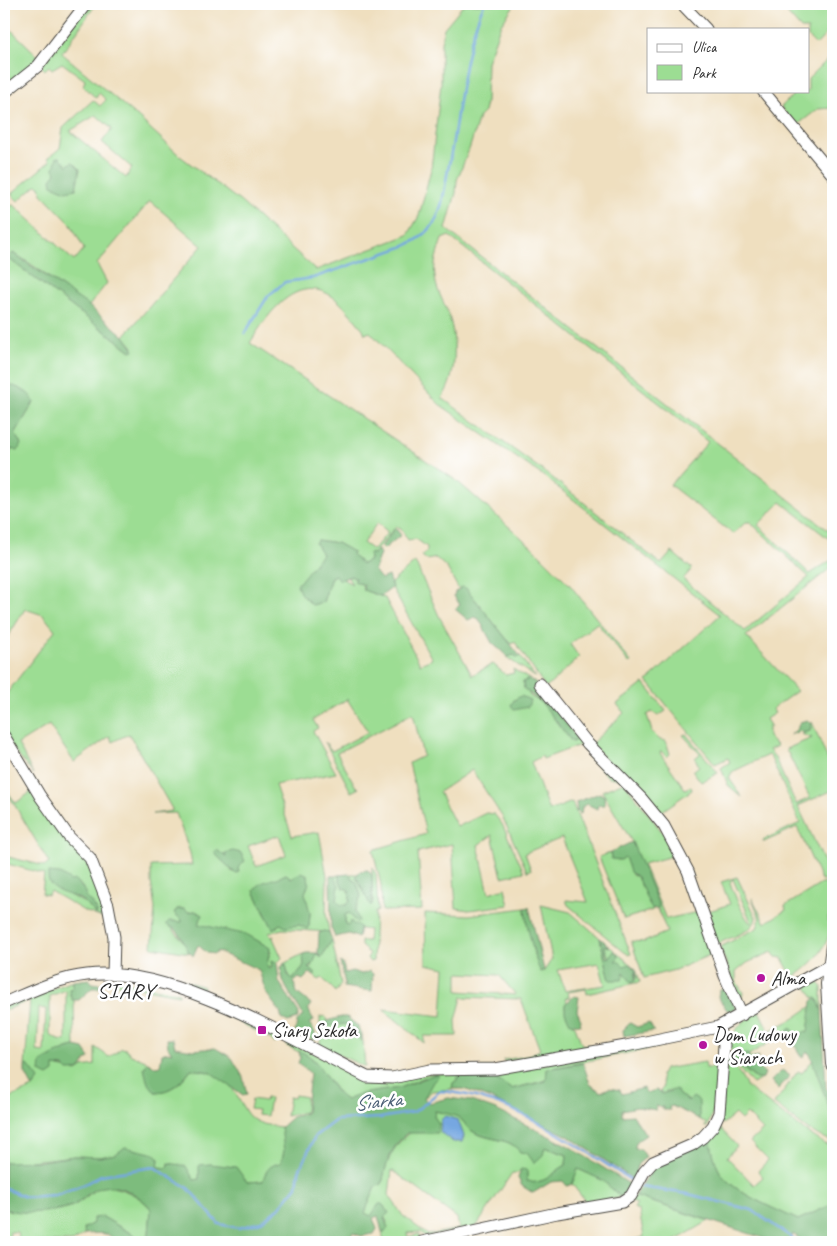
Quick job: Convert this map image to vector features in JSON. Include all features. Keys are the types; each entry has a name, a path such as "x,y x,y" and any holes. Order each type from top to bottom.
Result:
{"main road":[{"path":"833,946 828,1005 833,1064"}],"street":[{"path":"4,93 38,66 86,4"},
{"path":"682,4 705,28"},
{"path":"764,92 833,176"},
{"path":"540,684 588,744 642,798 664,826 688,871 725,976 742,1015"},
{"path":"4,736 40,796 69,836 90,858 108,905 114,937 113,975"},
{"path":"4,1003 64,980 85,975 113,975 175,987 213,1000 370,1077 392,1078 430,1070 495,1069 626,1046 718,1027 742,1015 805,977 830,965"},
{"path":"422,1242 557,1213 622,1202 630,1196 644,1172 661,1157 692,1145 713,1126 719,1113 724,1045 718,1027"}],"green space":[{"path":"89,4 96,4 62,53 140,119 180,156 241,202 316,270 408,235 419,216 431,169 441,84 441,43 444,28 464,4 515,4 501,24 487,62 484,112 479,117 457,180 456,193 446,229 833,534 833,542 781,502 758,525 810,574 833,559 833,566 746,636 797,691 772,709 775,713 766,719 771,727 768,727 768,737 777,746 769,750 774,756 796,804 810,798 786,749 812,738 801,734 810,731 812,722 833,772 833,790 798,806 828,870 833,872 833,879 821,880 797,827 764,842 763,840 800,823 770,756 768,755 732,772 729,778 742,797 728,785 721,768 730,762 728,758 715,764 647,681 720,615 546,478 439,404 370,332 365,334 352,316 334,298 317,290 305,290 293,294 282,301 264,322 250,343 457,481 532,547 570,585 631,662 629,663 597,623 570,644 579,657 546,688 515,642 512,644 506,638 466,588 459,590 447,568 436,558 427,560 422,556 427,551 427,547 416,539 408,540 401,529 396,526 373,554 370,553 370,560 362,564 352,555 353,552 337,543 317,540 323,554 300,593 312,605 323,602 331,577 335,575 352,584 348,578 351,576 362,584 363,590 385,598 420,664 432,659 391,583 415,562 439,616 472,675 493,664 506,675 514,673 513,669 529,679 523,682 530,696 542,703 572,742 577,739 621,779 608,777 580,745 543,759 542,756 531,762 549,811 572,802 631,954 629,955 623,951 568,905 566,900 588,902 562,838 525,853 531,870 527,871 503,818 472,770 439,792 457,827 486,813 494,814 502,824 524,872 502,877 492,835 478,845 489,893 505,888 509,905 469,910 456,908 452,844 418,852 422,910 382,911 381,885 373,850 426,834 409,763 423,756 413,713 337,753 356,787 359,788 351,792 325,742 332,751 368,732 347,699 313,720 318,728 313,731 336,773 275,785 292,836 319,832 327,876 326,913 329,932 282,929 269,933 271,937 274,936 273,938 282,958 277,963 274,961 269,969 266,962 271,952 255,939 197,924 203,915 195,911 188,912 185,909 177,909 174,913 183,920 182,923 174,921 171,927 185,943 189,953 152,947 155,908 151,882 151,866 192,865 190,853 176,813 152,814 172,811 172,809 129,734 112,742 110,736 74,762 49,725 18,744 33,774 13,749 4,729 4,697 55,630 43,615 25,609 4,643 4,450 10,454 11,449 18,451 15,434 34,402 4,382 4,207 14,205 74,261 84,249 70,223 42,194 40,186 36,185 18,201 11,194 50,161 48,158 60,148 63,128 93,100 100,106 106,100 99,93 96,98 83,86 85,80 62,63 52,69 49,66 45,70 41,66","holes":["96,115 112,129 102,142 132,168 126,178 70,131","150,201 202,246 124,336 133,347 131,351 9,259 13,253 33,265 89,306 107,283 97,264","449,236 708,442 670,485 733,534 746,522 750,522 809,577 745,631 683,579 692,569 672,552 661,564 549,475 442,398 451,380 454,347 452,326 435,277 435,262 442,239","377,523 388,532 373,550 363,543","279,835 286,855 256,866 248,846","222,853 226,857 245,861 232,872","286,874 291,878 295,877 308,887 304,893 310,913 309,926 280,924 276,928 265,914 254,891"]},
{"path":"779,4 833,4 833,27 816,45 810,39 810,28 800,28"},
{"path":"4,23 38,56 48,51 4,91"},
{"path":"829,58 833,61 833,108 818,109 796,126 781,107 796,92 810,92 810,77"},
{"path":"57,157 60,157 67,165 73,162 80,169 76,189 66,191 52,185 51,179 56,173 54,168"},
{"path":"13,253 89,306 124,336 134,350 131,351 9,259"},
{"path":"4,382 25,391 34,402 15,434 21,444 18,451 11,449 10,455 4,450"},
{"path":"395,528 401,535 384,549 381,547"},
{"path":"317,540 337,543 353,552 352,555 362,564 370,560 369,553 373,554 378,550 380,554 374,570 381,579 388,576 392,588 381,596 363,590 364,585 354,581 356,579 351,576 340,580 335,575 331,577 323,602 312,605 300,593 297,585 322,554 315,543"},
{"path":"462,587 466,588 520,656 518,658 514,655 508,657 492,643 479,619 475,617 468,620 455,609 460,605 454,596 455,592"},
{"path":"514,655 518,658 520,656 535,677 506,657"},
{"path":"529,679 536,683 578,739 572,742 542,703 524,689 523,682"},
{"path":"644,683 666,711 658,716 652,712 647,715 652,732 660,740 666,741 670,754 667,757 661,751 660,753 685,789 691,786 692,790 658,814 591,744 624,713 617,704"},
{"path":"521,696 530,700 528,707 514,710 511,705 514,700"},
{"path":"807,720 811,723 810,731 803,733 800,731 790,735 797,729 800,722"},
{"path":"686,734 718,773 701,782 693,771 699,766 695,758 700,754 683,735"},
{"path":"624,782 679,854 712,954 675,970 644,978 631,941 644,942 667,932 632,842 602,791","holes":["676,855 698,912 666,919 643,864"]},
{"path":"4,787 16,803 31,792 31,789 90,867 108,920 84,911 50,891 48,895 42,894 44,874 4,863 4,856 45,866 49,863","holes":["59,874 71,882 75,880 79,884 84,890 86,898 97,909 69,895"]},
{"path":"600,793 604,796 605,805 598,805 597,809 587,804 582,807 581,814 577,812 576,802"},
{"path":"632,842 659,907 656,909 651,908 637,877 630,872 625,857 621,860 611,859 611,852"},
{"path":"217,850 226,857 225,853 233,851 241,853 245,861 238,868 239,872 236,874 214,853"},
{"path":"611,852 610,855 615,859 621,860 625,857 632,875 637,877 653,910 624,919 599,857"},
{"path":"372,867 376,874 378,911 375,912 373,961 370,962 367,958 370,954 361,946 361,941 368,941 369,930 348,927 345,924 345,915 349,913 356,922 355,911 361,896 357,883 349,874 358,874 356,876 370,904 373,902"},
{"path":"368,870 372,875 372,905 370,905 356,876 360,871"},
{"path":"302,872 308,875 309,883 305,893 310,913 309,926 307,929 299,925 286,927 280,924 273,929 254,891 264,882 286,874 291,878"},
{"path":"48,873 60,874 71,881 75,880 86,892 86,898 92,902 98,913 95,914 79,899 61,892 51,885"},
{"path":"349,874 357,883 361,896 355,911 359,921 356,922 349,913 345,915 345,924 348,926 351,921 354,925 360,927 358,938 349,934 335,937 331,928 330,876 335,876 339,886 337,901 341,905 347,905 350,901 349,890 343,888 338,875"},
{"path":"338,875 343,888 349,890 350,901 347,905 341,905 337,901 337,881 335,876"},
{"path":"737,877 756,917 751,927 746,931 716,945 706,912 730,904 721,882","holes":["733,879 752,924 743,912 733,892 730,882"]},
{"path":"833,883 833,904 827,922 833,907 831,929 818,956 793,978 782,958 776,957 772,952 747,963 736,972 736,981 743,993 741,1001 720,947 757,928 760,919 752,898 765,923 786,910 785,906 821,884"},
{"path":"541,905 570,912 636,969 640,982 587,994 586,989 568,992 569,997 565,998 567,1017 575,1026 582,1045 588,1044 588,1047 504,1062 503,1060 526,1056 540,1050 521,999 462,997 456,1021 457,1036 424,1036 424,1043 383,1009 442,1016 445,968 426,964 425,913 469,915 525,908 534,955 541,972 544,971 552,959","holes":["600,939 609,947 604,945 609,958 613,953 615,962 636,972 637,978 628,978 624,972 610,980","599,963 605,985 565,991 558,970","458,973 499,975 516,995 458,991"]},
{"path":"529,907 544,970 541,972 533,951 526,920 525,908"},
{"path":"177,909 185,909 188,912 195,911 203,915 198,924 248,935 270,948 267,966 269,969 272,967 271,961 277,963 279,982 299,1013 297,1019 288,1022 282,1019 280,1012 266,993 259,970 217,951 215,954 207,953 198,945 193,956 177,931 166,924 169,921 182,922 174,913"},
{"path":"329,932 332,940 321,958 318,953 319,933"},
{"path":"600,938 610,947 604,945 607,957 609,958 614,951 619,957 615,961 624,966 630,964 636,970 635,981 631,982 624,972 622,980 610,980"},
{"path":"332,940 341,984 336,992 322,978 319,980 314,976 316,974 308,968 311,967 317,953 319,957 325,952"},
{"path":"317,953 314,962 308,968 316,974 314,976 310,973 303,980 299,978 294,982 297,993 311,1004 308,1009 314,1021 309,1023 315,1032 315,1041 295,1032 297,1022 303,1015 283,981 281,967 286,964 288,975 293,979 304,966 303,954"},
{"path":"303,954 304,966 292,980 283,964"},
{"path":"340,962 343,964 345,973 352,971 362,974 370,971 373,974 372,991 343,987 345,984"},
{"path":"155,971 204,987 203,990 184,982 154,974"},
{"path":"89,979 92,983 100,984 99,988 92,988 79,1000 72,1000 69,989 73,988 73,981"},
{"path":"114,979 179,993 179,995 113,983"},
{"path":"815,979 822,986 822,1011 817,997 814,998 805,984"},
{"path":"73,981 73,988 69,989 70,996 74,1000 75,1047 67,1049 41,1063 77,1071 83,1067 95,1065 95,1047 109,1057 122,1048 126,1049 131,1055 148,1062 144,1068 155,1092 167,1090 176,1085 191,1069 217,1075 230,1085 248,1115 259,1123 281,1127 285,1146 282,1161 267,1174 263,1181 247,1182 236,1168 210,1164 199,1179 194,1180 169,1163 168,1168 158,1167 159,1159 116,1154 100,1157 74,1156 13,1163 4,1162 4,1100 33,1088 38,1082 28,1065 25,1067 30,1000 4,1011 4,1007","holes":["66,990 66,1041 59,1040 50,1035 50,996","39,1008 46,1009 44,1052 37,1051"]},
{"path":"722,989 726,990 736,1008 731,1011 727,1010 718,997 719,991"},
{"path":"574,996 579,997 577,1011 581,1020 580,1025 570,1023 565,1012 565,1004"},
{"path":"817,997 822,1011 826,1088 832,1097 833,1119 810,1054 807,1052 802,1058 787,1032 789,1029 792,1029 798,1037 805,1031 808,1032 812,1001"},
{"path":"812,1006 808,1032 798,1038 790,1029 749,1055 746,1054 742,1068 756,1079 763,1078 753,1084 736,1064 732,1054 733,1036 738,1027 759,1011 769,1031 793,1019"},
{"path":"227,1013 275,1037 277,1041 275,1044 269,1038 224,1014"},
{"path":"325,1016 329,1026 347,1024 357,1032 360,1040 363,1041 365,1067 320,1046 320,1017"},
{"path":"347,1017 358,1026 363,1041 360,1040 357,1032 347,1024 328,1026 327,1021"},
{"path":"630,1023 637,1027 649,1023 654,1031 624,1036 623,1030"},
{"path":"167,1039 173,1039 175,1047 193,1050 215,1048 232,1058 243,1077 247,1094 243,1095 210,1072 191,1069 176,1085 161,1092 155,1092 147,1081 144,1068 148,1062 156,1067 160,1066 162,1054 172,1053 168,1047"},
{"path":"292,1043 367,1078 460,1072 458,1079 453,1083 452,1089 432,1091 424,1098 425,1077 399,1088 361,1094 346,1100 340,1096 313,1059 285,1045"},
{"path":"657,1043 660,1045 658,1047 547,1069 547,1080 511,1089 489,1074"},
{"path":"75,1047 84,1049 90,1058 79,1069 68,1071 64,1067 54,1066 54,1072 48,1076 40,1072 41,1062 62,1051"},
{"path":"299,1051 307,1055 319,1066 339,1095 346,1100 361,1094 399,1088 436,1074 439,1076 433,1082 424,1098 429,1103 448,1098 471,1101 496,1110 567,1145 631,1185 621,1197 602,1180 578,1169 572,1184 567,1186 563,1181 551,1182 533,1193 522,1186 518,1178 521,1169 527,1170 527,1181 543,1180 566,1165 567,1155 545,1147 543,1155 534,1163 527,1153 520,1152 512,1144 478,1134 468,1128 458,1117 435,1111 434,1116 439,1124 437,1133 407,1133 401,1138 390,1156 382,1184 375,1187 365,1213 371,1216 379,1204 382,1204 389,1213 384,1217 388,1228 385,1232 382,1232 378,1216 373,1218 377,1229 374,1234 361,1236 353,1233 345,1242 116,1242 106,1234 85,1234 83,1229 93,1223 93,1218 103,1217 144,1241 149,1234 151,1209 146,1203 133,1193 109,1186 94,1190 75,1205 55,1210 29,1213 4,1209 4,1162 42,1161 74,1156 100,1157 116,1154 125,1147 155,1154 159,1159 158,1167 168,1168 169,1163 186,1166 194,1180 199,1179 199,1165 210,1164 236,1167 247,1182 263,1181 269,1169 281,1163 284,1151 281,1127 292,1117 306,1113 310,1073 298,1063 300,1058"},
{"path":"741,1053 749,1055 749,1058 759,1056 754,1065 765,1073 763,1078 756,1079 737,1062 737,1056"},
{"path":"728,1055 747,1087 805,1131 825,1144 833,1146 833,1204 798,1220 745,1194 726,1180 720,1172 709,1135 718,1126 737,1146 727,1157 754,1185 763,1177 758,1171 768,1160 750,1142 763,1130 747,1114 741,1120 735,1114 723,1124 720,1122"},
{"path":"813,1060 833,1119 833,1142 808,1130 774,1104 798,1071 802,1073"},
{"path":"705,1062 706,1068 720,1068 712,1115 707,1127 705,1127 706,1123 699,1119 698,1106 670,1090 662,1094 660,1091 663,1088 661,1075 664,1069"},
{"path":"583,1063 590,1084 601,1092 609,1088 620,1090 622,1094 644,1088 646,1093 656,1090 662,1094 676,1089 679,1095 689,1101 693,1097 699,1101 699,1119 672,1106 669,1107 670,1110 663,1110 663,1107 656,1106 656,1110 637,1107 622,1110 622,1116 633,1115 646,1135 637,1141 635,1146 635,1149 641,1149 646,1157 638,1164 633,1179 568,1136 489,1098 464,1089 452,1089 453,1083 458,1079 460,1072 489,1074 511,1089 546,1081 547,1069"},
{"path":"28,1065 39,1079 33,1088 25,1073 25,1067"},
{"path":"782,1070 790,1076 778,1089 771,1081"},
{"path":"295,1095 306,1097 305,1112 286,1116 289,1097 294,1098"},
{"path":"266,1098 270,1098 267,1116 257,1115 258,1110 250,1109 252,1099 265,1101"},
{"path":"435,1111 455,1116 461,1119 474,1132 507,1142 516,1147 520,1152 544,1147 567,1155 566,1165 548,1178 533,1182 527,1181 527,1174 521,1169 518,1173 512,1173 476,1227 426,1237 420,1232 407,1233 408,1237 419,1234 420,1239 409,1242 384,1242 382,1232 385,1232 387,1222 384,1216 389,1213 382,1204 371,1217 364,1213 375,1187 382,1184 393,1151 406,1136 434,1115","holes":["392,1170 457,1218 459,1229 428,1235 403,1216 389,1195"]},
{"path":"709,1135 720,1172 726,1180 745,1194 798,1220 833,1204 833,1242 805,1242 793,1234 792,1239 796,1242 768,1242 769,1240 634,1196 657,1163"},
{"path":"578,1169 602,1180 621,1197 588,1205 572,1184"},
{"path":"105,1186 118,1188 130,1193 142,1200 151,1209 149,1234 144,1241 103,1217 83,1229 85,1234 73,1242 20,1242 17,1232 10,1232 9,1242 4,1242 4,1209 30,1212 60,1210 75,1205"},
{"path":"634,1196 709,1221 673,1242 624,1242 644,1237 639,1211 634,1208 637,1204 631,1202"}],"water":[{"path":"445,1116 458,1120 464,1136 462,1142 453,1142 440,1132 441,1120"}],"waterway":[{"path":"245,333 268,296 285,282 313,278 405,246 423,235 432,226 438,215 444,195 465,66 476,24 484,4"},
{"name":"Siarka","path":"4,1188 25,1197 55,1195 83,1185 101,1175 154,1167 188,1188 219,1224 239,1228 261,1222 279,1208 297,1186 299,1171 315,1136 336,1120 380,1118 414,1112 440,1091 467,1095 493,1102 518,1112 566,1138 634,1182"},
{"name":"Siarka","path":"641,1187 688,1194 752,1210 798,1242"}],"place":[{"name":"Alma","path":"761,978"},
{"name":"Siary Szkoła","path":"262,1030"},
{"name":"Dom Ludowy w Siarach","path":"703,1045"}],"district":[{"name":"SIARY","path":"126,991"}]}
